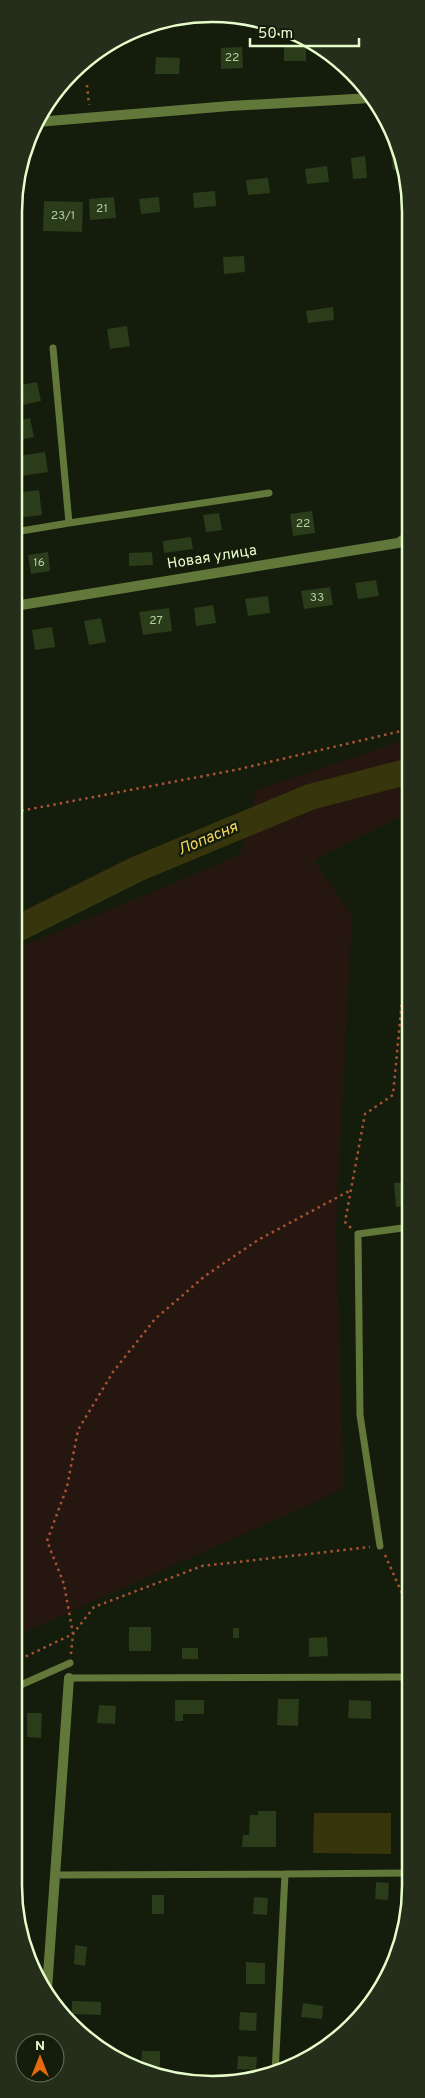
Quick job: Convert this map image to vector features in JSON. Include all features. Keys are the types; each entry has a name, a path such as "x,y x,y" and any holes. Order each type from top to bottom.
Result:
{"street":[{"path":"46,121 230,106 364,98"},
{"name":"Новая улица","path":"22,605 398,543 402,540"},
{"path":"49,1981 69,1678"}],"lane":[{"path":"53,348 69,523"},
{"path":"22,531 269,493"},
{"path":"380,1546 360,1415 358,1234 402,1228"},
{"path":"22,1684 70,1663"},
{"path":"69,1678 402,1677"},
{"path":"275,2064 285,1874"},
{"path":"55,1875 402,1874"}],"path":[{"path":"87,85 91,116"},
{"path":"22,811 236,770 402,731"},
{"path":"358,1234 345,1222 365,1114 393,1094 402,1000"},
{"path":"70,1663 73,1634 64,1584 47,1542 67,1487 78,1430 113,1372 155,1319 205,1276 258,1240 351,1190"},
{"path":"22,1658 73,1634 94,1607 202,1566 380,1546 402,1594"}],"shaded area":[{"path":"402,741 402,816 314,860 352,916 336,1228 344,1489 22,1633 22,946 240,855 256,790"},
{"path":"314,1813 391,1813 391,1854 313,1853"}],"building":[{"path":"284,45 306,47 306,61 284,61"},
{"path":"242,47 243,68 221,69 221,48"},
{"path":"156,57 180,58 179,74 155,74"},
{"path":"392,152 398,170 393,170"},
{"path":"365,156 367,178 353,179 351,158"},
{"path":"327,166 329,182 307,184 305,169"},
{"path":"268,178 270,193 248,195 246,180"},
{"path":"215,191 216,206 194,208 193,193"},
{"path":"114,197 116,218 90,220 89,199"},
{"path":"159,197 160,212 141,214 139,199"},
{"path":"44,201 83,202 82,232 43,231"},
{"path":"244,256 245,272 224,274 223,257"},
{"path":"333,307 334,320 308,323 306,311"},
{"path":"127,326 130,346 110,349 107,329"},
{"path":"37,382 41,401 22,405 22,385"},
{"path":"30,418 34,437 22,440 22,420"},
{"path":"45,452 48,472 22,476 22,455"},
{"path":"39,490 42,515 22,517 22,492"},
{"path":"312,511 315,533 293,536 290,514"},
{"path":"219,513 222,530 206,532 203,515"},
{"path":"191,537 193,549 164,553 163,541"},
{"path":"48,552 50,571 31,574 28,555"},
{"path":"152,552 153,565 129,566 129,553"},
{"path":"376,580 379,596 358,599 355,583"},
{"path":"330,587 333,605 304,609 301,591"},
{"path":"268,596 270,613 248,616 245,599"},
{"path":"213,605 216,623 196,626 194,608"},
{"path":"169,608 172,631 143,635 139,612"},
{"path":"101,618 106,642 89,645 84,621"},
{"path":"52,627 55,647 35,650 32,630"},
{"path":"402,1182 402,1207 396,1207 394,1183"},
{"path":"129,1627 151,1627 151,1651 129,1651"},
{"path":"233,1628 239,1628 239,1638 233,1638"},
{"path":"327,1637 328,1656 309,1657 309,1638"},
{"path":"182,1648 198,1648 198,1659 182,1659"},
{"path":"278,1699 299,1699 298,1726 277,1725"},
{"path":"175,1700 204,1700 204,1714 183,1714 183,1721 175,1721"},
{"path":"349,1700 371,1701 371,1719 348,1718"},
{"path":"99,1705 116,1706 115,1724 97,1723"},
{"path":"27,1713 42,1713 41,1738 27,1737"},
{"path":"258,1811 276,1811 276,1847 242,1847 243,1835 249,1835 250,1815 258,1815"},
{"path":"376,1882 389,1883 388,1900 375,1899"},
{"path":"152,1895 164,1895 164,1914 152,1914"},
{"path":"254,1897 268,1898 267,1915 253,1914"},
{"path":"75,1945 87,1947 85,1966 74,1964"},
{"path":"246,1962 265,1963 265,1984 246,1984"},
{"path":"72,2001 101,2002 101,2015 72,2013"},
{"path":"303,2003 323,2006 322,2019 301,2017"},
{"path":"240,2012 257,2013 256,2031 239,2030"},
{"path":"142,2051 160,2051 160,2068 141,2061"},
{"path":"238,2056 257,2057 256,2070 237,2069"}],"waterway":[{"name":"Лопасня","path":"22,926 137,869 310,797 402,773"}]}
